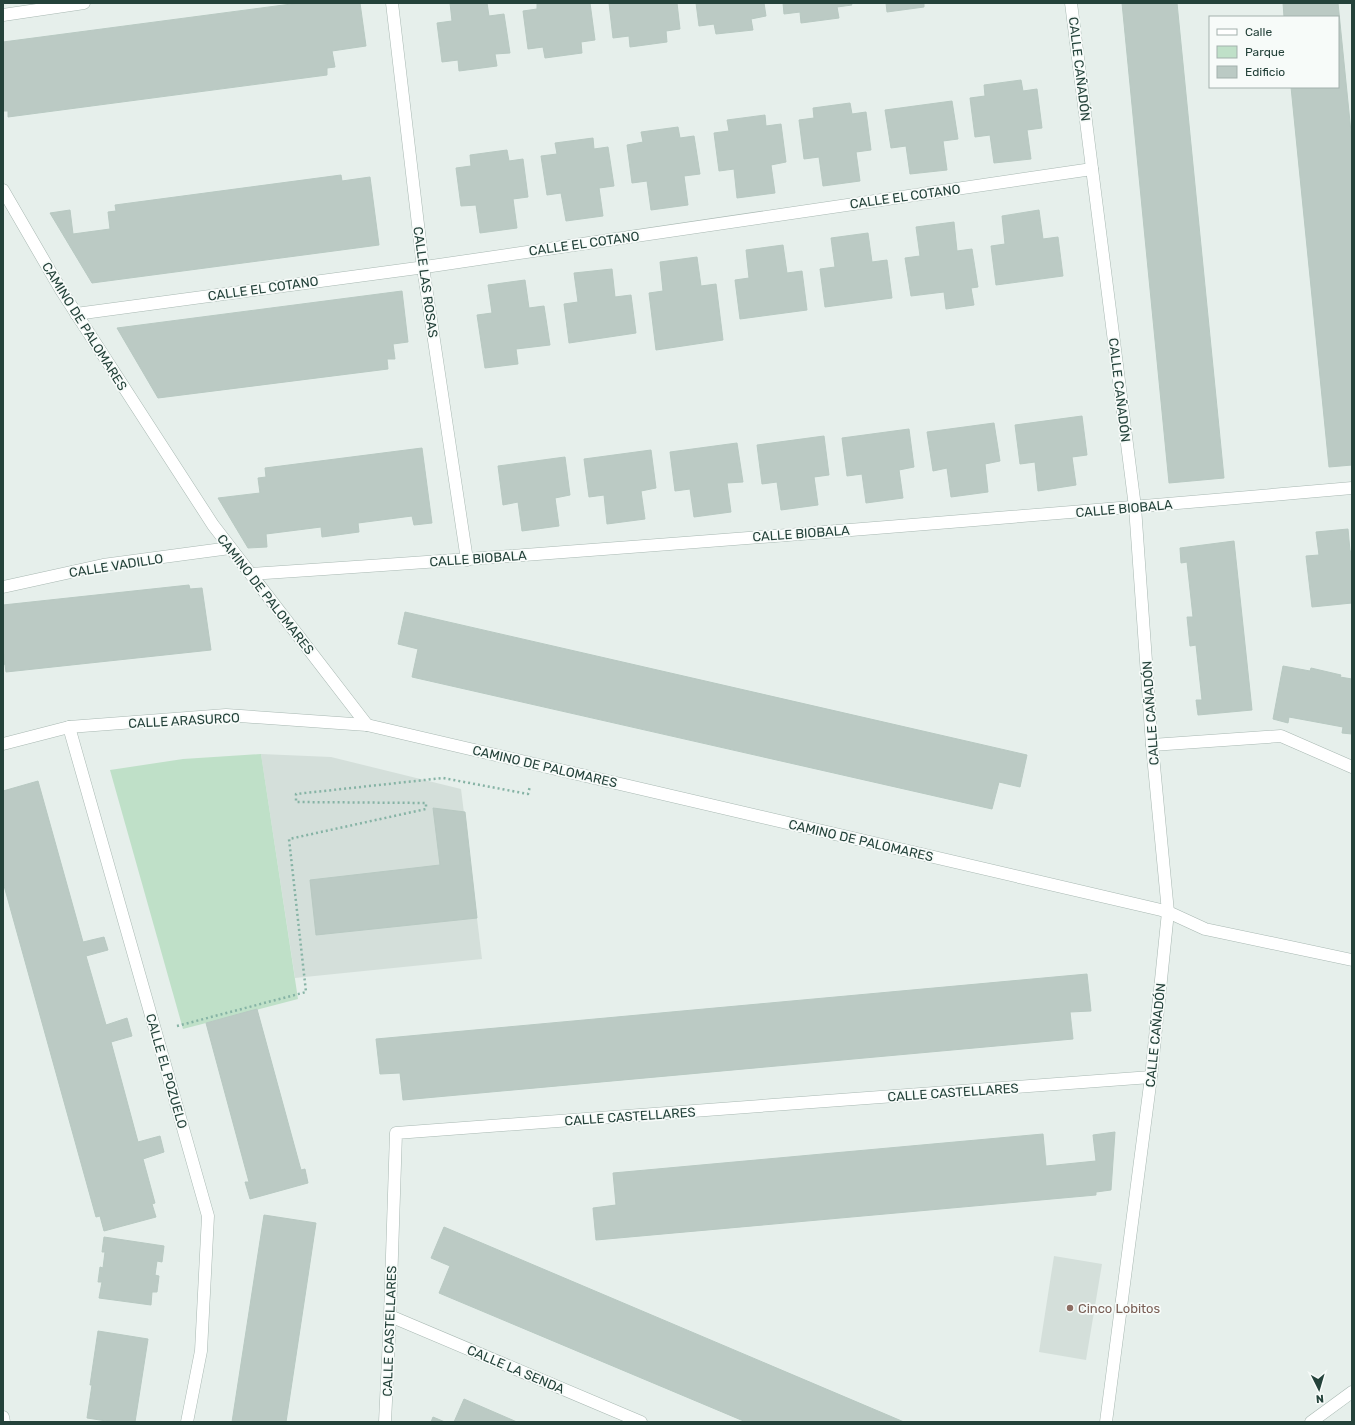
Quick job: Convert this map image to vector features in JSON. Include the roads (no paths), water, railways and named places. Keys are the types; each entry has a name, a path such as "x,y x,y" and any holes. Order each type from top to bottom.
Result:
{"street":[{"path":"3,14 84,3"},
{"name":"CALLE LAS ROSAS","path":"392,3 423,267 467,560"},
{"name":"CALLE CAÑADÓN","path":"1072,3 1135,507 1152,745 1168,912 1151,1077 1106,1422"},
{"name":"CALLE EL COTANO","path":"76,314 423,267 1092,169"},
{"name":"CAMINO DE PALOMARES","path":"3,190 60,290 213,525 368,725 1168,912 1205,929 1352,960"},
{"name":"CALLE BIOBALA","path":"251,574 467,560 1135,507 1352,488"},
{"name":"CALLE VADILLO","path":"3,587 103,565 230,548"},
{"name":"CALLE ARASURCO","path":"3,744 69,727 226,715 368,725"},
{"name":"CALLE EL POZUELO","path":"69,727 208,1216 201,1351 187,1422"},
{"path":"1152,745 1281,736 1352,767"},
{"name":"CALLE CASTELLARES","path":"386,1422 396,1133 1151,1077"},
{"name":"CALLE LA SENDA","path":"390,1316 641,1422"},
{"path":"1311,1422 1352,1392"},
{"path":"3,1417 4,1422"}],"place":[{"name":"Cinco Lobitos","path":"1070,1308"}]}
